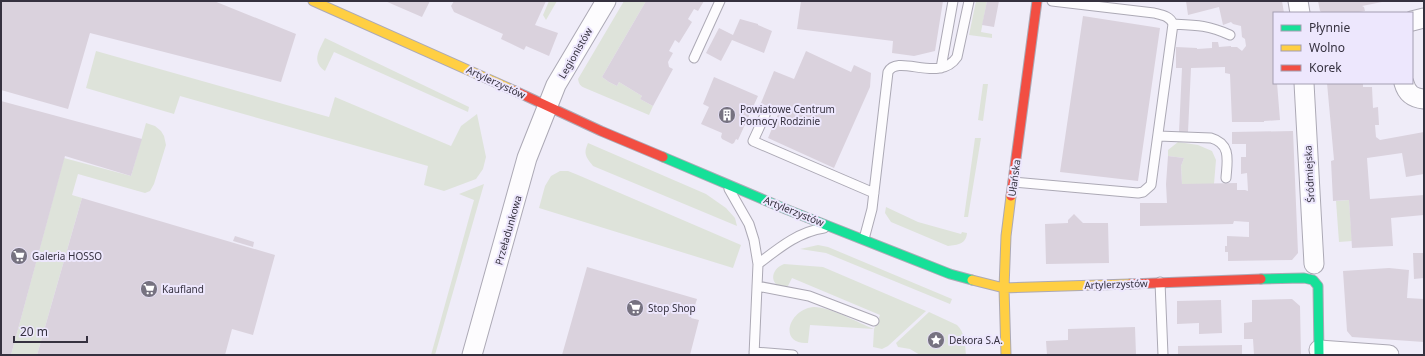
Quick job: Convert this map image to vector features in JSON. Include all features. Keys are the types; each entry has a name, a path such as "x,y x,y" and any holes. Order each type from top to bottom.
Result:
{"street":[{"name":"Artylerzystów","path":"313,1 481,75 587,124 726,184 950,274 1004,288 1160,282 1309,271"},
{"name":"Legionistów","path":"548,106 556,84 563,71 606,1"},
{"name":"Ułańska","path":"1006,355 1004,288 1006,236 1037,1"},
{"path":"1298,1 1300,12"},
{"name":"Śródmiejska","path":"1304,84 1309,271"},
{"path":"1404,84 1407,92 1417,98 1424,98"},
{"name":"Przeładunkowa","path":"472,355 528,158 548,106"},
{"path":"1309,271 1313,280 1318,286 1319,353 1389,355"}],"lane":[{"path":"694,58 720,1"},
{"path":"941,68 953,1"},
{"path":"864,239 872,209 887,76 890,68 901,65 941,68 952,63 957,56 969,1"},
{"path":"1013,182 1138,193 1143,192 1151,185 1173,24 1170,19 1160,14 1129,6 1052,1"},
{"path":"1173,24 1198,25 1214,28 1230,35"},
{"path":"765,115 753,141 874,193"},
{"path":"1158,136 1211,138 1218,140 1223,144 1227,154 1226,178"},
{"path":"726,184 749,224 754,240 758,264 754,354 792,355"},
{"path":"758,264 791,239 818,229 834,227"},
{"path":"1160,282 1163,355"},
{"path":"757,286 809,296 874,320"}],"shaded area":[{"path":"549,1 557,1 546,20 543,15"},
{"path":"624,1 646,1 602,77 617,86 619,82 642,96 640,99 653,106 649,115 583,87 580,85 578,79"},
{"path":"976,1 987,1 981,32 992,34 992,38 969,35"},
{"path":"325,38 469,107 468,112 334,52 325,71 317,60"},
{"path":"96,51 329,117 335,97 451,146 461,126 477,114 486,157 483,169 476,179 444,191 424,185 428,166 180,96 174,114 86,88"},
{"path":"983,84 988,84 983,121 978,120"},
{"path":"146,123 155,126 161,131 166,145 154,184 150,191 145,193 78,174 72,195 82,198 37,355 11,355 64,158 131,176"},
{"path":"975,138 981,138 968,217 964,217"},
{"path":"1178,142 1198,145 1212,151 1216,160 1214,184 1182,184 1181,166 1184,158 1168,156 1168,150"},
{"path":"588,143 706,194 726,208 735,218 737,226 593,166 586,155"},
{"path":"560,171 568,171 578,175 741,245 733,268 539,208 545,186 551,176"},
{"path":"484,184 435,355 431,355 474,200 459,194"},
{"path":"1349,200 1352,241 1339,242 1336,201"},
{"path":"886,207 918,222 961,234 962,232 967,233 965,240 961,243 948,246 891,222 885,213"},
{"path":"818,245 828,247 952,299 950,304 826,253 800,249"},
{"path":"784,264 823,267 926,311 888,346 882,349 873,347 874,329 880,315 792,278 788,286 778,285 773,279 773,275 779,267"},
{"path":"813,307 827,309 874,329 810,325 808,343 799,342 793,339 790,333 790,327 797,314 804,309"},
{"path":"929,312 957,325 960,328 964,339 966,355 920,355 910,349 898,347 896,343"}],"building":[{"path":"1,1 214,1 296,34 281,82 90,33 68,109 1,90"},
{"path":"385,1 430,1 422,17"},
{"path":"454,1 546,1 535,25 558,33 549,56 526,46 524,50 501,39 503,34 454,12 451,6"},
{"path":"646,1 704,1 698,11 694,9 688,19 692,22 679,43 675,40 669,51 673,53 668,62 669,67 673,69 653,106 640,99 642,96 619,82 617,86 602,77"},
{"path":"801,1 943,1 935,51 914,56 892,53 893,41 797,29"},
{"path":"987,1 999,1 994,27 982,25"},
{"path":"1186,1 1282,1 1284,12 1273,12 1273,84 1277,84 1280,120 1264,122 1232,122 1230,74 1225,73 1225,67 1191,68 1188,132 1179,132 1182,68 1176,68 1176,47 1197,49 1212,48 1212,42 1218,42 1219,47 1237,47 1242,51 1246,46 1245,39 1242,37 1241,26 1231,22 1223,25 1219,7 1188,15"},
{"path":"1318,1 1382,1 1362,6 1364,7 1365,11 1359,12 1320,11"},
{"path":"1083,16 1160,28 1138,181 1060,172"},
{"path":"740,19 758,24 772,31 764,53 732,40 721,61 706,53 719,28 733,35"},
{"path":"806,51 851,72 854,65 871,73 870,87 834,168 768,138 779,112 761,103 774,71 794,79"},
{"name":"Powiatowe Centrum Pomocy Rodzinie","path":"714,77 758,96 738,140 736,139 732,144 722,139 722,133 701,124 709,107 703,104"},
{"path":"1327,84 1363,84 1363,87 1372,87 1373,108 1378,107 1379,125 1375,125 1376,137 1380,140 1424,132 1424,174 1406,177 1402,153 1367,158 1370,199 1424,195 1424,215 1391,218 1393,246 1352,248 1349,200 1333,201 1331,161 1334,160"},
{"name":"Galeria HOSSO","path":"1,101 142,139 131,176 65,156 11,355 1,355"},
{"path":"1293,131 1298,253 1292,260 1228,261 1228,252 1225,252 1225,246 1227,246 1227,236 1249,237 1249,222 1234,221 1233,224 1140,226 1140,203 1167,203 1166,184 1168,156 1184,158 1181,166 1182,184 1237,183 1237,190 1248,191 1247,173 1241,174 1241,157 1246,157 1246,144 1232,144 1232,132"},
{"name":"Kaufland","path":"82,198 275,255 253,335 232,329 225,355 37,355"},
{"path":"1074,214 1083,223 1108,223 1109,263 1046,264 1045,224 1068,223 1068,220"},
{"path":"235,236 254,242 253,247 233,241"},
{"path":"1413,253 1424,253 1424,278 1414,279"},
{"name":"Stop Shop","path":"587,267 697,299 691,318 699,320 690,355 562,355"},
{"path":"1389,268 1409,270 1407,298 1424,299 1424,342 1352,337 1347,331 1343,271"},
{"path":"1292,299 1300,306 1301,355 1254,355 1253,339 1244,339 1244,323 1252,322 1252,300"},
{"path":"1221,300 1222,333 1199,334 1199,323 1177,324 1177,301"},
{"path":"1135,327 1136,355 1047,355 1046,341 1068,340 1068,329"},
{"path":"1242,345 1242,355 1178,355 1178,346"}],"traffic: fast":[{"path":"663,157 788,210 950,274 972,280"},
{"path":"1261,279 1304,278 1313,280 1318,286 1319,355"}],"traffic: slow":[{"path":"313,1 515,91"},
{"path":"1006,355 1004,288 1006,236 1011,196"},
{"path":"972,280 1004,288 1130,284"}],"traffic: jam":[{"path":"1011,196 1037,1"},
{"path":"515,91 601,131 663,157"},
{"path":"1130,284 1261,279"}],"place":[{"name":"Powiatowe Centrum Pomocy Rodzinie","path":"727,115"},
{"name":"Galeria HOSSO","path":"19,256"},
{"name":"Kaufland","path":"149,289"},
{"name":"Stop Shop","path":"635,308"},
{"name":"Dekora S.A.","path":"936,340"}]}
